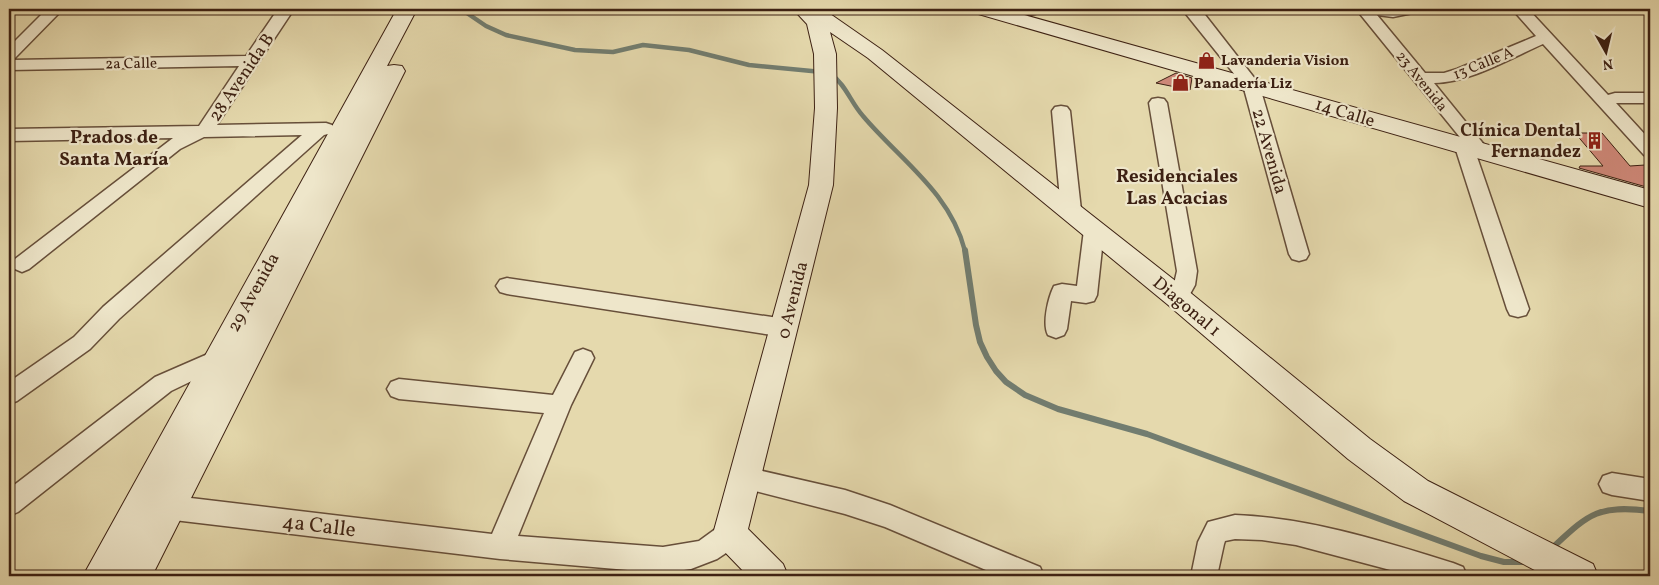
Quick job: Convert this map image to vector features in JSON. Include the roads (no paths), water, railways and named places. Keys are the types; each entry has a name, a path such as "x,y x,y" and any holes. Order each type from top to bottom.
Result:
{"street":[{"path":"9,56 55,9"},
{"name":"28 Avenida B","path":"22,264 174,145 204,131 286,9"},
{"name":"29 Avenida","path":"100,576 217,359 330,129 407,9"},
{"name":"29 Avenida","path":"134,576 425,9"},
{"name":"0 Avenida","path":"730,534 818,202 823,166 826,104 825,54 816,22 803,9"},
{"name":"Diagonal 1","path":"810,9 859,42 1071,210 1367,455 1426,498 1581,576"},
{"path":"992,11 1035,9"},
{"name":"22 Avenida","path":"1190,9 1251,84 1299,254"},
{"path":"1364,9 1393,12 1413,9"},
{"name":"23 Avenida","path":"1364,9 1419,78 1472,150 1518,308"},
{"path":"1520,9 1650,151"},
{"path":"1533,9 1650,136"},
{"name":"14 Calle","path":"992,11 1251,84 1472,150 1650,199"},
{"name":"13 Calle A","path":"1419,78 1444,78 1463,73 1546,37"},
{"name":"2a Calle","path":"9,65 252,61"},
{"path":"1615,98 1650,98"},
{"path":"1158,103 1187,271 1186,280 1177,297"},
{"path":"1061,111 1071,210"},
{"path":"9,135 330,129"},
{"path":"9,394 82,343 111,313 330,129"},
{"path":"1056,328 1062,292 1086,296 1094,230"},
{"path":"508,286 785,328"},
{"path":"500,547 559,405 583,358"},
{"path":"9,504 163,384 217,359"},
{"path":"399,389 559,405"},
{"path":"745,478 837,500 890,516 1030,576"},
{"path":"1612,484 1650,490"},
{"name":"4a Calle","path":"139,504 500,547 663,560 686,558 704,553 722,544 730,534"},
{"path":"1204,576 1211,542 1217,531 1223,527 1247,525 1282,530 1385,555 1454,576"},
{"path":"730,534 771,576"}],"waterway":[{"path":"461,9 486,26 506,35 575,50 613,52 643,45 689,50 749,65 822,72"},
{"path":"831,74 841,83 863,116 936,194 958,230 965,251"},
{"path":"965,250 980,342 996,371 1006,382 1025,395 1058,409 1147,434 1481,556 1504,562 1526,562"},
{"path":"1551,549 1585,520 1594,515 1617,509 1650,511"}],"place":[{"name":"Lavanderia Vision","path":"1207,60"},
{"name":"Panadería Liz","path":"1180,83"},
{"name":"Clínica Dental Fernandez","path":"1595,140"}],"district":[{"name":"Prados de Santa María","path":"114,147"},
{"name":"Residenciales Las Acacias","path":"1177,186"}]}
